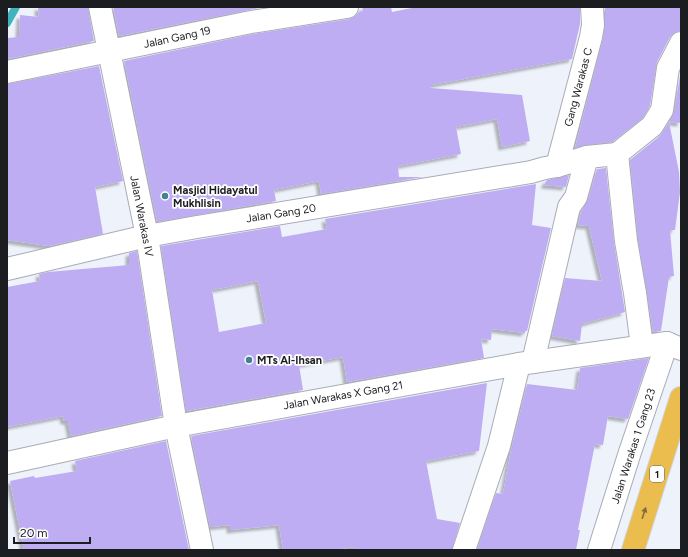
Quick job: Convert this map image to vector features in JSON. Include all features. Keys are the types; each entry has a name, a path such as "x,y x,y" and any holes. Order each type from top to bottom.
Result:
{"highway":[{"name":"1","path":"633,550 681,398"}],"street":[{"name":"Jalan Warakas IV","path":"100,7 146,236 176,426 202,550"},
{"name":"Jalan Gang 19","path":"7,72 251,22 347,7"},
{"name":"Gang Warakas C","path":"557,166 591,37 593,25 592,7"},
{"path":"642,346 635,292 626,241 617,154 652,126 662,110 668,68 681,43"},
{"name":"Jalan Gang 20","path":"7,269 146,236 531,172 587,157 617,154"},
{"path":"464,550 526,363 569,207 576,197 587,157"},
{"name":"Jalan Warakas X Gang 21","path":"7,463 176,426 526,363 642,346 674,346"},
{"name":"Jalan Warakas 1 Gang 23","path":"599,550 630,452 674,346"}],"building":[{"path":"38,7 88,7 94,41 7,59 7,38 19,37 20,15 39,17"},
{"path":"113,7 264,7 119,36"},
{"path":"362,7 391,7 392,12 417,7 580,7 580,24 572,59 431,85 431,88 522,95 530,141 502,147 497,119 456,127 461,154 398,166 399,177 423,177 321,194 319,181 274,190 276,201 157,222 124,61 253,34 349,19 363,11"},
{"path":"605,7 681,7 681,31 675,32 670,37 657,62 650,106 643,118 612,142 586,145 575,148 603,39"},
{"path":"99,66 123,181 95,187 103,234 49,246 7,240 7,84"},
{"path":"681,70 681,123 669,122 674,112"},
{"path":"669,122 679,172 680,192 675,230 670,230 674,276 669,277 661,331 653,332 638,239 630,160 660,136"},
{"path":"606,168 614,242 625,312 582,324 580,341 552,336 565,278 602,281 589,226 578,225 581,212 588,200 597,169"},
{"path":"569,175 566,187 544,185 547,180"},
{"path":"536,184 532,225 551,228 527,331 525,331 525,333 492,329 491,340 481,339 484,358 347,382 343,357 299,365 303,390 186,411 161,246 280,226 282,237 327,229 325,219","holes":["258,281 266,323 219,332 212,290"]},
{"path":"137,251 162,416 71,436 68,421 64,421 63,416 7,427 7,287 40,281 39,274 48,272 129,265 129,253"},
{"path":"649,358 628,419 608,416 603,445 595,444 578,530 580,530 576,550 477,550 496,493 503,494 511,450 527,384 577,390 580,368"},
{"path":"487,383 479,451 426,461 437,519 460,523 452,550 355,550 354,547 334,550 283,550 279,525 230,530 230,525 210,527 191,436"},
{"path":"166,441 189,550 24,550 10,481 34,476 35,478 77,471 75,461"}],"waterway":[{"path":"7,23 16,7"}],"place":[{"name":"Masjid Hidayatul Mukhlisin","path":"165,196"},
{"name":"MTs Al-Ihsan","path":"249,360"}]}
